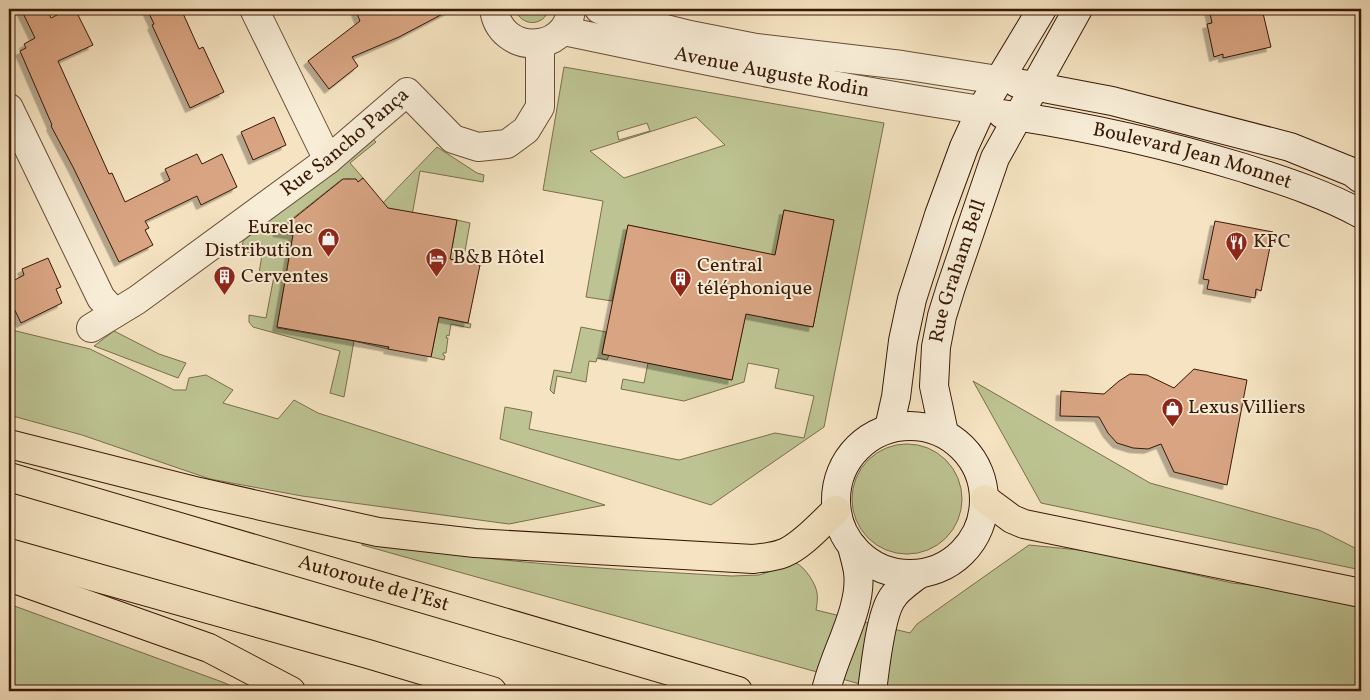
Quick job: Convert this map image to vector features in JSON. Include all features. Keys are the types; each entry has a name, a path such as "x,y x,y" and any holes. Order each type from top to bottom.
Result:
{"highway":[{"path":"9,444 199,492 352,526 397,534 475,543 753,559 771,557 786,552 800,543 836,510"},
{"name":"Autoroute de l’Est","path":"9,477 738,691"},
{"path":"985,499 1024,524 1361,593"},
{"path":"9,553 368,654 492,691"},
{"path":"9,577 209,648 291,691"}],"street":[{"path":"254,9 328,160"},
{"path":"494,9 500,26 508,35 517,41 540,44"},
{"name":"Avenue Auguste Rodin","path":"599,9 623,19 756,48 902,65 1034,86"},
{"name":"Rue Graham Bell","path":"889,428 912,299 939,215 980,110 1042,9"},
{"name":"Rue Graham Bell","path":"944,433 934,386 936,347 942,316 995,158 1078,9"},
{"name":"Avenue Auguste Rodin","path":"540,44 552,39 568,20 759,71 907,99 1018,116"},
{"name":"Rue Sancho Pança","path":"91,328 144,295 328,160 407,92 453,139 478,147 508,144 526,130 540,107 540,44"},
{"name":"Boulevard Jean Monnet","path":"1034,86 1112,101 1290,147 1352,172 1361,179"},
{"path":"9,108 101,298 115,313"},
{"name":"Boulevard Jean Monnet","path":"1018,116 1087,127 1198,154 1278,179 1343,204 1361,214"},
{"path":"908,425 927,427 944,433 961,445 974,460 982,479 985,499 983,517 977,534 966,549 953,561 919,574 900,574 882,568 865,559 852,546 841,529 836,510 839,475 847,459 858,446 872,435 889,428 908,425"},
{"path":"826,691 853,612 858,590 859,573 852,546"},
{"path":"872,691 884,620 890,601 919,574"}],"green space":[{"path":"515,9 549,9 546,15 538,22 527,22 518,15"},
{"path":"564,67 884,123 824,427 711,505 500,439 505,407 532,412 529,429 679,460 775,433 804,438 814,396 775,388 779,369 748,363 744,382 684,401 621,389 623,379 644,383 648,363 732,380 751,289 768,293 764,318 813,327 834,220 784,210 773,267 758,252 628,225 612,301 586,297 603,201 543,190","holes":["696,117 725,145 624,178 590,151","647,123 650,131 619,140 617,132"]},
{"path":"373,139 376,142 350,163 363,178 358,182 350,179 341,180 288,222 286,234 293,235 277,328 354,341 344,397 330,393 340,351 253,327 249,322 249,315 266,318 274,276 259,273 262,255 242,251 243,241"},
{"path":"437,147 477,173 484,175 483,182 420,171 388,349 354,341 379,207"},
{"path":"457,220 470,223 463,262 450,259"},
{"path":"439,317 471,324 470,328 451,324 449,336 447,335 446,338 448,338 446,353 443,353 445,356 444,360 431,357"},
{"path":"9,320 12,330 90,349 174,390 186,390 189,378 206,375 233,390 223,403 278,419 294,400 318,413 605,505 509,524 302,496 210,479 82,435 9,415"},
{"path":"581,327 606,332 602,354 609,355 607,360 597,358 596,362 589,361 586,382 557,376 554,394 550,390 554,370 571,373"},
{"path":"114,331 159,354 186,363 178,378 94,346"},
{"path":"973,381 1150,483 1319,530 1361,551 1361,570 1041,503"},
{"path":"907,444 928,448 946,460 958,478 962,499 958,520 946,538 928,550 907,554 886,550 868,538 856,520 852,499 856,478 868,460 886,448"},
{"path":"363,540 500,560 593,568 732,576 759,575 796,563 810,576 815,585 817,595 816,610 910,633 917,624 1029,545 1089,551 1232,583 1277,588 1361,608 1361,691 885,691 362,545"},
{"path":"9,604 225,683 241,691 9,691"}],"building":[{"path":"21,9 47,9 51,18 69,9 75,9 93,45 58,61 109,174 112,173 125,202 170,180 165,169 197,154 202,164 222,154 237,187 201,205 197,196 145,221 149,228 145,230 153,245 119,262 51,126 20,51 26,48 24,44 35,38"},
{"path":"147,9 181,9 199,49 203,47 224,92 190,108 152,25 154,24"},
{"path":"355,9 452,9 399,37 352,57 358,66 329,89 308,61 360,21"},
{"path":"1209,9 1262,9 1271,47 1223,58 1223,54 1214,57 1207,24 1212,23"},
{"path":"274,117 286,145 253,160 241,132"},
{"path":"363,178 388,208 457,220 450,259 480,265 468,323 439,317 431,357 388,349 389,347 277,327 293,235 277,232 343,179 356,179 358,182"},
{"name":"Central téléphonique","path":"784,210 834,220 813,327 746,314 732,380 602,354 628,225 775,255"},
{"name":"KFC","path":"1215,221 1273,232 1261,291 1256,289 1255,298 1207,289 1209,280 1203,279"},
{"path":"48,258 61,287 56,289 62,303 21,323 9,298 9,283 24,275 22,269"},
{"name":"Lexus Villiers","path":"1194,369 1247,380 1227,485 1174,472 1161,444 1148,449 1133,448 1117,443 1108,433 1099,417 1060,416 1061,391 1104,394 1130,374 1147,375 1174,388"}],"place":[{"name":"Eurelec Distribution","path":"329,258"},
{"name":"KFC","path":"1237,261"},
{"name":"B&B Hôtel","path":"437,277"},
{"name":"Cerventes","path":"225,296"},
{"name":"Central téléphonique","path":"681,297"},
{"name":"Lexus Villiers","path":"1172,427"}]}
